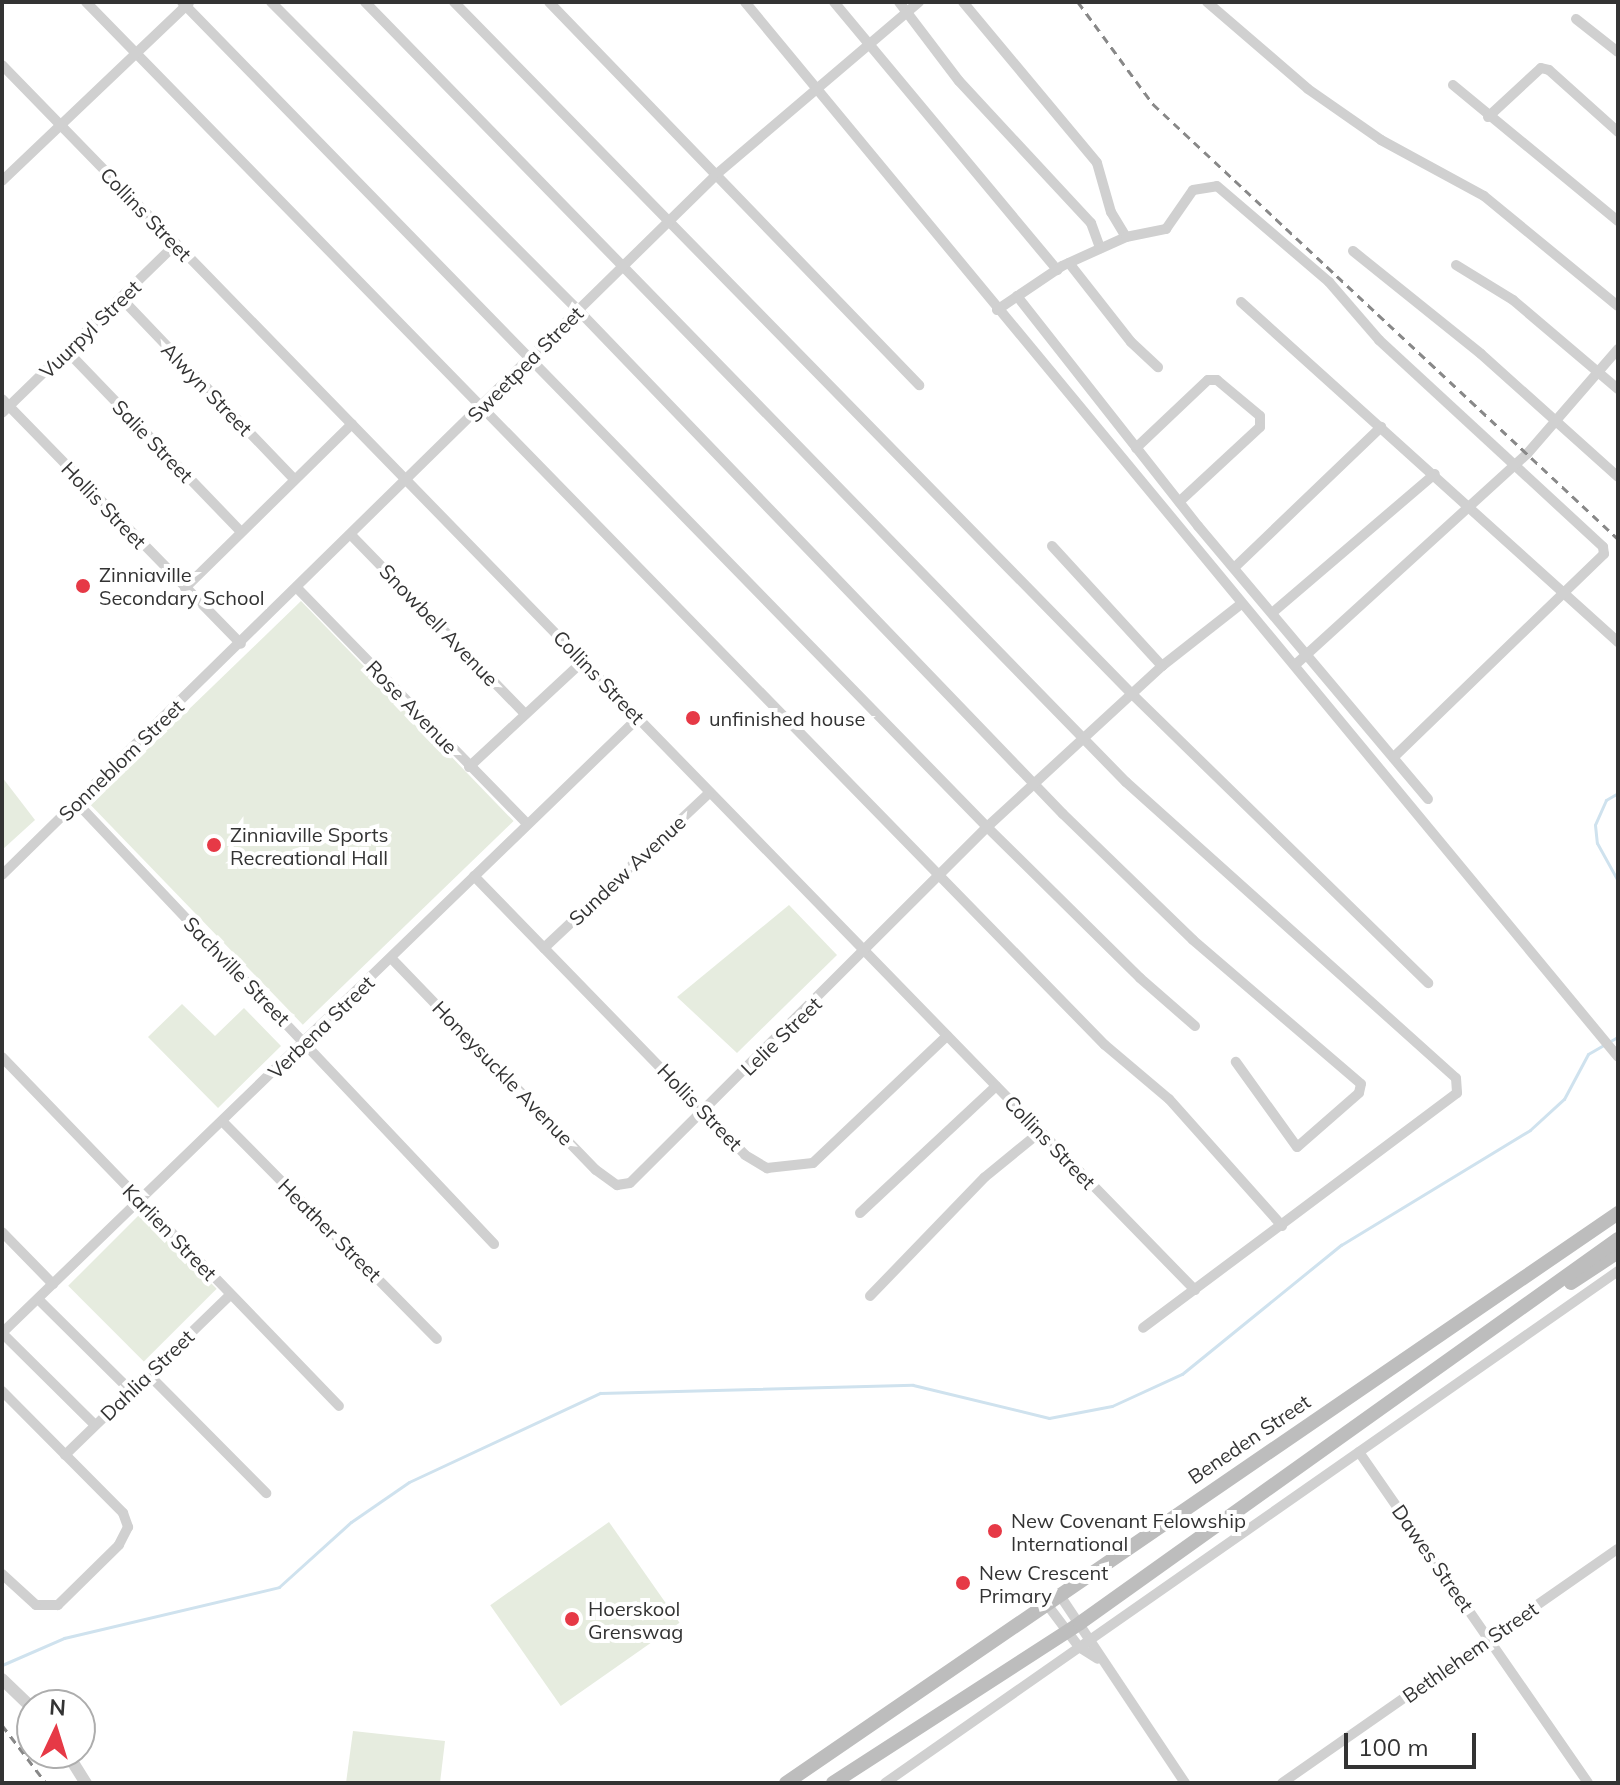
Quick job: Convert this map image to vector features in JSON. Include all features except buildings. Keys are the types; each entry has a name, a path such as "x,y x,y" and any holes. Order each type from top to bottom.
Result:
{"main road":[{"name":"Beneden Street","path":"786,1783 1618,1213"},
{"path":"833,1783 1080,1623 1618,1239"},
{"path":"1484,1334 1618,1252"}],"street":[{"path":"86,2 1105,1045 1169,1099 1282,1226"},
{"path":"271,2 578,310 1193,940 1361,1084 1359,1093 1297,1147 1236,1062"},
{"path":"365,2 1085,741 1456,1078 1457,1093 1143,1328"},
{"path":"454,2 1132,694 1428,983"},
{"path":"549,2 718,173 919,385"},
{"path":"745,2 1616,1054"},
{"path":"834,2 1057,270"},
{"path":"899,2 969,93 1091,223 1100,248"},
{"name":"Sweetpea Street","path":"241,644 718,173 813,87 919,2"},
{"path":"963,2 1097,163 1111,212 1126,237"},
{"path":"1207,2 1308,89 1381,140 1484,196 1618,306"},
{"path":"2,181 186,3 987,827 1140,978 1195,1026"},
{"path":"1576,19 1618,52"},
{"name":"Collins Street","path":"2,65 1195,1290"},
{"path":"1488,117 1541,68 1549,70 1618,132"},
{"path":"1453,85 1488,117 1618,221"},
{"path":"997,310 1057,270 1100,248 1126,237 1166,229 1193,190 1217,186 1329,282 1379,340 1517,463 1603,547 1604,554 1563,590 1393,758"},
{"name":"Vuurpyl Street","path":"4,406 67,351 176,244"},
{"path":"1353,251 1481,354 1618,477"},
{"path":"1069,263 1131,342 1158,367"},
{"path":"1456,265 1513,300 1618,389"},
{"path":"1017,296 1179,502 1428,799"},
{"name":"Alwyn Street","path":"122,299 293,478"},
{"path":"1241,302 1471,506 1618,642"},
{"path":"1295,665 1517,463 1618,349"},
{"name":"Salie Street","path":"67,351 240,531"},
{"path":"1136,448 1208,380 1217,380 1260,416 1260,427 1179,502"},
{"name":"Hollis Street","path":"4,406 241,644"},
{"path":"185,588 293,478 352,424"},
{"path":"1234,568 1295,503 1381,427"},
{"path":"1272,613 1435,474"},
{"name":"Snowbell Avenue","path":"352,536 525,714"},
{"path":"1052,546 1162,666"},
{"name":"Rose Avenue","path":"298,589 527,824"},
{"name":"Lelie Street","path":"617,1185 638,1178 987,827 1085,741 1162,666 1241,604"},
{"name":"Sonneblom Street","path":"2,875 241,644"},
{"path":"469,767 583,661"},
{"name":"Verbena Street","path":"2,1333 638,718"},
{"name":"Sundew Avenue","path":"544,948 709,793"},
{"name":"Sachville Street","path":"77,803 494,1244"},
{"name":"Hollis Street","path":"474,876 756,1163 767,1168 798,1167 829,1150 947,1036"},
{"name":"Honeysuckle Avenue","path":"392,959 617,1185"},
{"name":"Karlien Street","path":"2,1057 339,1406"},
{"path":"860,1213 996,1086"},
{"name":"Heather Street","path":"222,1121 437,1339"},
{"path":"870,1296 985,1177 1040,1132"},
{"path":"2,1232 53,1284"},
{"path":"885,1783 1618,1271"},
{"name":"Dahlia Street","path":"65,1455 230,1295"},
{"path":"38,1299 131,1391"},
{"path":"2,1333 95,1425"},
{"path":"148,1374 266,1493"},
{"path":"2,1391 123,1513 128,1527 125,1537 58,1605 36,1605 2,1574"},
{"name":"Dawes Street","path":"1359,1452 1588,1783"},
{"name":"Bethlehem Street","path":"1282,1783 1618,1549"},
{"path":"1059,1594 1091,1638 1100,1660 1185,1783"},
{"path":"1046,1603 1079,1647 1100,1660"}],"shaded area":[{"path":"301,601 514,821 303,1025 90,805"},
{"path":"2,777 35,820 2,850"},
{"path":"789,905 837,955 737,1053 677,997"},
{"path":"182,1004 215,1036 244,1008 281,1046 218,1108 148,1037"},
{"path":"141,1213 217,1289 144,1361 68,1286"},
{"path":"609,1522 680,1623 561,1706 490,1605"},
{"path":"353,1731 445,1741 440,1783 346,1783"}],"waterway":[{"path":"1618,793 1606,800 1595,825 1597,843 1618,881"},
{"path":"2,1665 64,1638 279,1587 351,1522 409,1482 600,1393 913,1385 1049,1418 1112,1406 1182,1374 1341,1245 1530,1130 1564,1099 1588,1054 1618,1037"}],"railway":[{"path":"1078,2 1153,104 1618,539"},
{"path":"2,1725 46,1783"}],"place":[{"name":"Zinniaville Secondary School","path":"83,586"},
{"name":"unfinished house","path":"693,718"},
{"name":"Zinniaville Sports Recreational Hall","path":"214,845"},
{"name":"New Covenant Felowship International","path":"995,1531"},
{"name":"New Crescent Primary","path":"963,1583"},
{"name":"Hoerskool Grenswag","path":"572,1619"}]}
